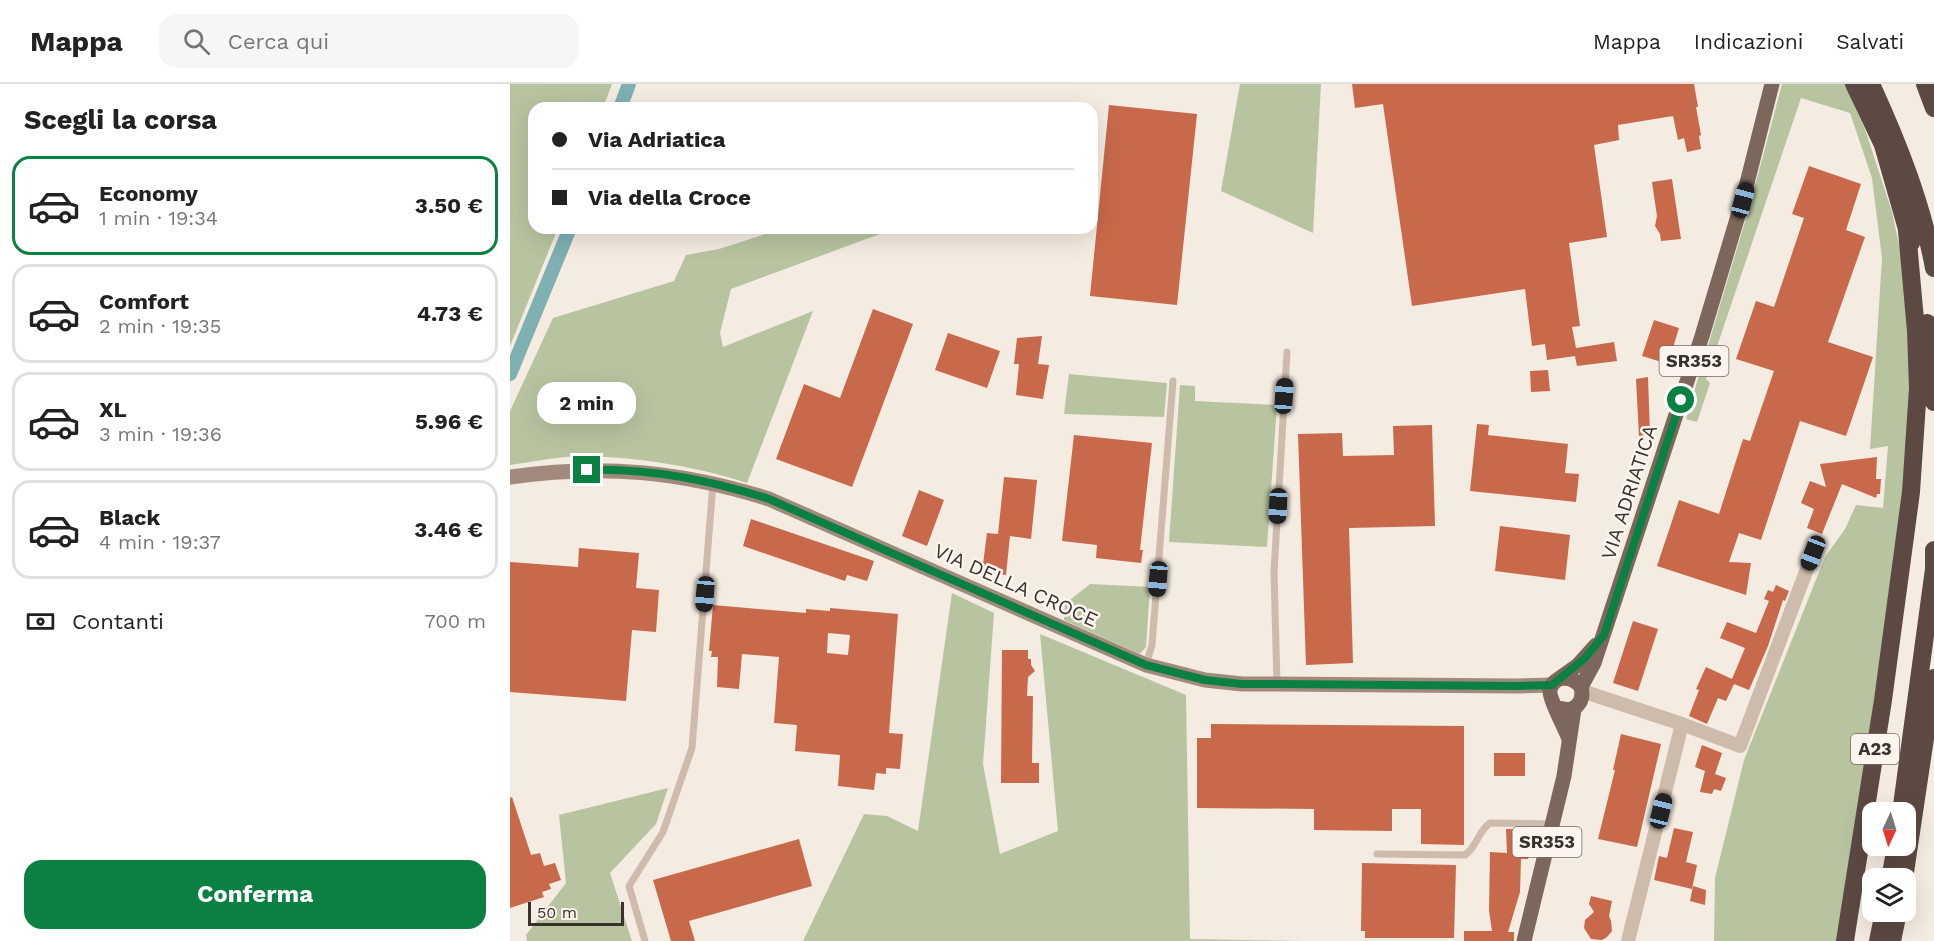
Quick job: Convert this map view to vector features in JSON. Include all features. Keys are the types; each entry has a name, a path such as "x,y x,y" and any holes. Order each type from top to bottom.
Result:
{"highway":[{"name":"A23","path":"1854,84 1883,145 1921,282 1931,357 1934,402"},
{"path":"1871,84 1899,144 1928,234 1934,268"},
{"path":"1925,84 1934,108"},
{"name":"A23","path":"1845,941 1883,700 1911,492 1918,388 1916,332 1907,231"},
{"name":"A23","path":"1902,802 1934,569 1934,550"},
{"name":"A23","path":"1906,868 1934,678"},
{"path":"1878,941 1882,922"},
{"path":"1892,941 1896,922"}],"main road":[{"name":"VIA ADRIATICA","path":"1524,941 1564,776 1574,709 1581,701 1582,689 1604,635 1702,336 1743,200 1772,84"},
{"name":"VIA DELLA CROCE","path":"510,477 565,470 609,469 663,474 714,483 769,499 1146,665 1205,680 1242,684 1516,686 1555,682"},
{"name":"VIA ADRIATICA","path":"1555,682 1585,658 1604,635"},
{"path":"1570,742 1549,693 1555,682 1562,678 1573,679 1582,689"},
{"name":"VIA DELLA CROCE","path":"1516,686 1554,705"},
{"path":"1554,705 1565,711 1574,709"}],"street":[{"path":"1582,689 1740,746 1813,553"},
{"path":"1628,941 1682,724"}],"lane":[{"path":"1277,684 1274,572 1287,352"},
{"path":"1146,665 1152,645 1173,381"},
{"path":"645,941 629,886 663,832 692,748 714,483"},
{"path":"1377,854 1465,855 1470,852 1484,827 1490,823 1552,824"}],"green space":[{"path":"510,84 612,84 605,102 528,102 528,234 556,234 510,346"},
{"path":"1240,84 1321,84 1313,233 1221,191"},
{"path":"1782,84 1845,84 1866,132 1892,212 1904,268 1913,371 1904,494 1839,941 1714,941 1715,878 1744,760 1825,557 1845,529 1856,505 1883,508 1888,446 1870,449 1882,258 1872,178 1850,113 1801,98 1706,379 1710,383 1697,422 1686,419 1750,205"},
{"path":"765,234 880,234 731,289 720,333 723,347 813,311 747,483 678,466 602,457 556,458 510,465 510,411 553,318 674,281 686,255 719,249"},
{"path":"1069,374 1167,383 1164,417 1064,414"},
{"path":"1180,385 1195,386 1195,401 1277,405 1267,547 1169,542"},
{"path":"1090,584 1150,587 1146,647 1140,654 1064,620 1065,604"},
{"path":"952,593 994,613 983,764 1000,854 1058,831 1040,634 1186,695 1190,939 1302,941 803,941 864,814 887,816 918,831"},
{"path":"668,788 656,824 610,873 632,941 527,941 526,935 566,883 559,815"}],"building":[{"path":"1352,84 1694,84 1701,149 1687,152 1684,138 1678,140 1673,116 1618,125 1619,140 1594,145 1607,237 1569,243 1580,326 1572,327 1576,348 1614,342 1617,361 1577,366 1575,356 1547,360 1545,344 1532,346 1525,289 1412,306 1383,104 1355,108"},
{"path":"1109,105 1197,114 1177,305 1090,296 1096,234 1098,234"},
{"path":"1809,166 1861,184 1846,230 1865,237 1828,342 1873,357 1846,436 1800,421 1761,540 1739,533 1729,562 1751,563 1746,595 1657,566 1679,500 1719,514 1743,439 1750,441 1774,371 1736,359 1756,301 1774,307 1804,218 1792,214"},
{"path":"1672,179 1681,239 1661,241 1655,226 1657,216 1652,182"},
{"path":"873,309 913,324 852,487 776,459 804,384 840,398"},
{"path":"1654,320 1679,328 1668,364 1642,356"},
{"path":"948,333 1000,351 987,388 935,370"},
{"path":"1042,336 1038,364 1049,365 1043,399 1016,395 1019,364 1014,364 1017,338"},
{"path":"1548,370 1550,391 1531,392 1530,371"},
{"path":"1648,377 1650,434 1639,436 1636,379"},
{"path":"1477,424 1489,425 1488,435 1568,444 1565,473 1579,474 1576,502 1470,491"},
{"path":"1432,425 1435,526 1349,528 1353,663 1306,665 1298,434 1342,433 1343,456 1394,455 1393,426"},
{"path":"1074,435 1152,443 1140,550 1143,550 1141,563 1096,558 1097,545 1062,541"},
{"path":"1877,457 1876,479 1881,479 1880,494 1877,494 1876,498 1842,484 1822,534 1807,528 1814,509 1801,503 1810,481 1826,487 1820,464"},
{"path":"1004,477 1037,480 1031,539 1010,536 1006,575 982,572 987,533 998,534"},
{"path":"919,490 944,500 927,546 902,536"},
{"path":"751,519 874,561 867,581 847,575 845,581 743,546"},
{"path":"1500,526 1570,535 1565,580 1495,571"},
{"path":"579,548 639,553 636,588 659,590 656,632 632,630 626,701 510,692 510,562 578,567"},
{"path":"1776,585 1789,591 1785,601 1783,600 1768,646 1749,690 1734,684 1726,701 1718,698 1707,724 1689,716 1699,690 1696,689 1706,667 1732,679 1745,648 1720,638 1727,622 1756,633 1769,601 1764,599 1768,590 1773,592"},
{"path":"713,605 806,613 806,609 830,611 830,608 898,614 889,733 903,734 900,769 886,768 886,774 876,773 874,790 838,786 840,755 795,751 797,725 774,723 779,657 742,654 739,689 717,687 718,657 711,657 712,651 709,651","holes":["828,633 850,635 848,655 827,653"]},
{"path":"1633,621 1658,629 1638,691 1613,683"},
{"path":"1002,650 1028,650 1028,659 1031,659 1031,665 1035,671 1028,677 1027,696 1033,696 1032,763 1039,763 1039,783 1001,783"},
{"path":"1211,724 1464,726 1464,845 1421,844 1421,809 1392,809 1392,831 1314,830 1314,809 1197,808 1197,738 1211,738"},
{"path":"1621,734 1661,744 1637,847 1598,839 1615,770 1613,770"},
{"path":"1702,745 1722,753 1715,774 1726,778 1721,791 1714,789 1712,794 1700,792 1705,771 1695,767"},
{"path":"1494,753 1525,753 1525,776 1494,776"},
{"path":"512,797 531,855 540,853 544,866 555,863 561,880 549,884 551,889 542,892 544,897 510,908 510,798"},
{"path":"1674,828 1693,832 1686,862 1697,865 1692,889 1654,880 1659,856 1667,858"},
{"path":"1506,829 1528,829 1528,859 1521,859 1520,892 1508,932 1514,932 1514,941 1464,941 1464,931 1492,931 1489,911 1490,852 1507,853"},
{"path":"799,839 812,886 689,921 695,941 671,941 653,880"},
{"path":"1362,863 1456,865 1454,938 1365,938 1365,931 1361,931"},
{"path":"1693,886 1706,890 1705,905 1690,901"},
{"path":"1591,896 1612,901 1609,916 1612,931 1602,940 1591,939 1584,928 1585,920 1594,912 1589,904"}],"waterway":[{"path":"622,102 629,84"},
{"path":"510,374 568,234"}],"route":[{"path":"587,470 609,469 663,474 714,483 769,499 1146,665 1205,680 1242,684 1552,685 1578,665 1604,635 1681,400"}]}
